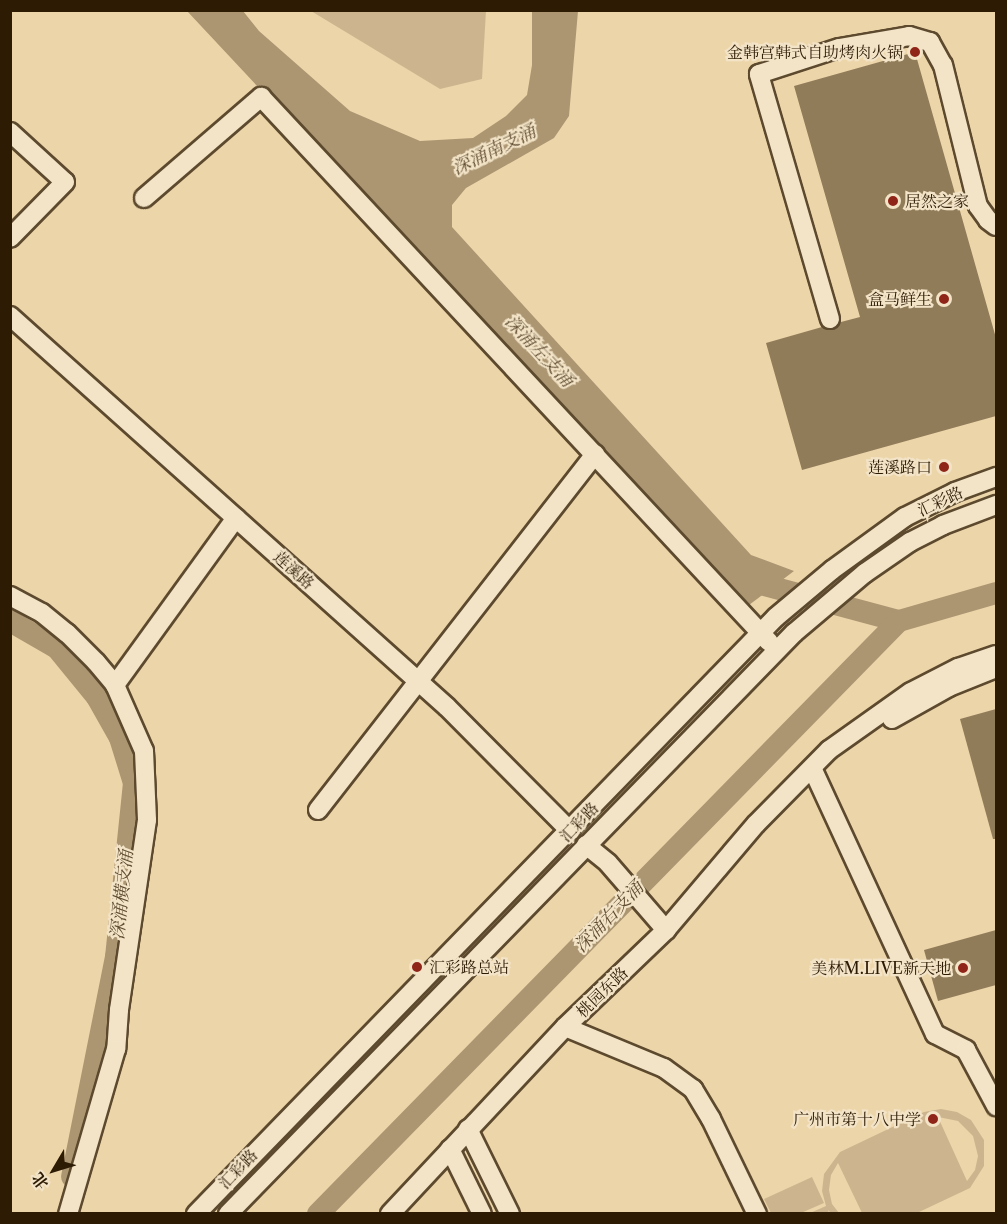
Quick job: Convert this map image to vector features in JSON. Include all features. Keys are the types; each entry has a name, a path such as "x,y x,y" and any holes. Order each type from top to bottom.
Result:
{"street":[{"path":"830,319 759,74 839,48 909,36 930,42 943,65 978,206 988,220 996,226"},
{"path":"144,198 261,97 777,650"},
{"path":"10,132 65,182 10,238"},
{"name":"莲溪路","path":"10,316 418,681 482,741 570,831"},
{"path":"318,810 595,454"},
{"name":"汇彩路","path":"196,1214 776,617 832,570 913,513 955,492 996,477"},
{"name":"汇彩路","path":"228,1214 794,633 852,583 910,542 944,525 996,505"},
{"path":"115,685 236,518"},
{"path":"10,596 42,613 67,633 115,685 144,751 147,819 116,1049 68,1214"},
{"name":"桃园东路","path":"390,1214 565,1027 666,930 756,824 813,770 829,750 911,692 957,668 996,655"},
{"name":"桃园东路","path":"813,770 929,697 996,668"},
{"path":"712,684 728,699"},
{"path":"813,770 935,1034 966,1050 996,1106"},
{"path":"586,845 622,878 639,901 666,930"},
{"path":"565,1027 664,1068 693,1089 711,1119 757,1214"},
{"path":"468,1129 510,1214"},
{"path":"450,1149 483,1214"}],"shaded area":[{"path":"311,11 486,11 482,79 440,89"},
{"path":"941,1109 957,1112 971,1120 984,1140 984,1166 970,1188 917,1213 862,1213 838,1163 831,1175 829,1190 832,1204 839,1213 831,1213 828,1210 829,1213 810,1213 826,1206 822,1191 824,1174 840,1152 924,1112","holes":["938,1117 958,1121 973,1136 978,1156 975,1170 967,1181"]},
{"path":"812,1177 824,1203 801,1213 771,1213 764,1199"}],"water":[{"name":"深涌南支涌","path":"187,11 243,11 259,31 350,111 420,141 473,138 506,116 527,95 532,65 532,11 578,11 569,116 554,138 466,188 452,205 452,227 751,555 794,571 745,608"}],"building":[{"name":"居然之家","path":"915,52 996,338 996,416 802,470 766,343 822,327 833,330 841,322 860,317 794,86"},
{"path":"996,709 996,839 993,839 960,719"},
{"name":"美林M.LIVE新天地","path":"996,930 996,985 938,1001 924,950"}],"waterway":[{"name":"深涌左支涌","path":"747,575 753,582 899,621"},
{"name":"深涌右支涌","path":"318,1214 899,621 996,593"},
{"name":"深涌横支涌","path":"10,621 57,648 97,697 120,738 134,783 116,957 72,1177"}],"place":[{"name":"金韩宫韩式自助烤肉火锅","path":"915,52"},
{"name":"居然之家","path":"893,201"},
{"name":"盒马鲜生","path":"944,299"},
{"name":"莲溪路口","path":"944,467"},
{"name":"汇彩路总站","path":"417,967"},
{"name":"美林M.LIVE新天地","path":"963,968"},
{"name":"广州市第十八中学","path":"933,1119"}]}
